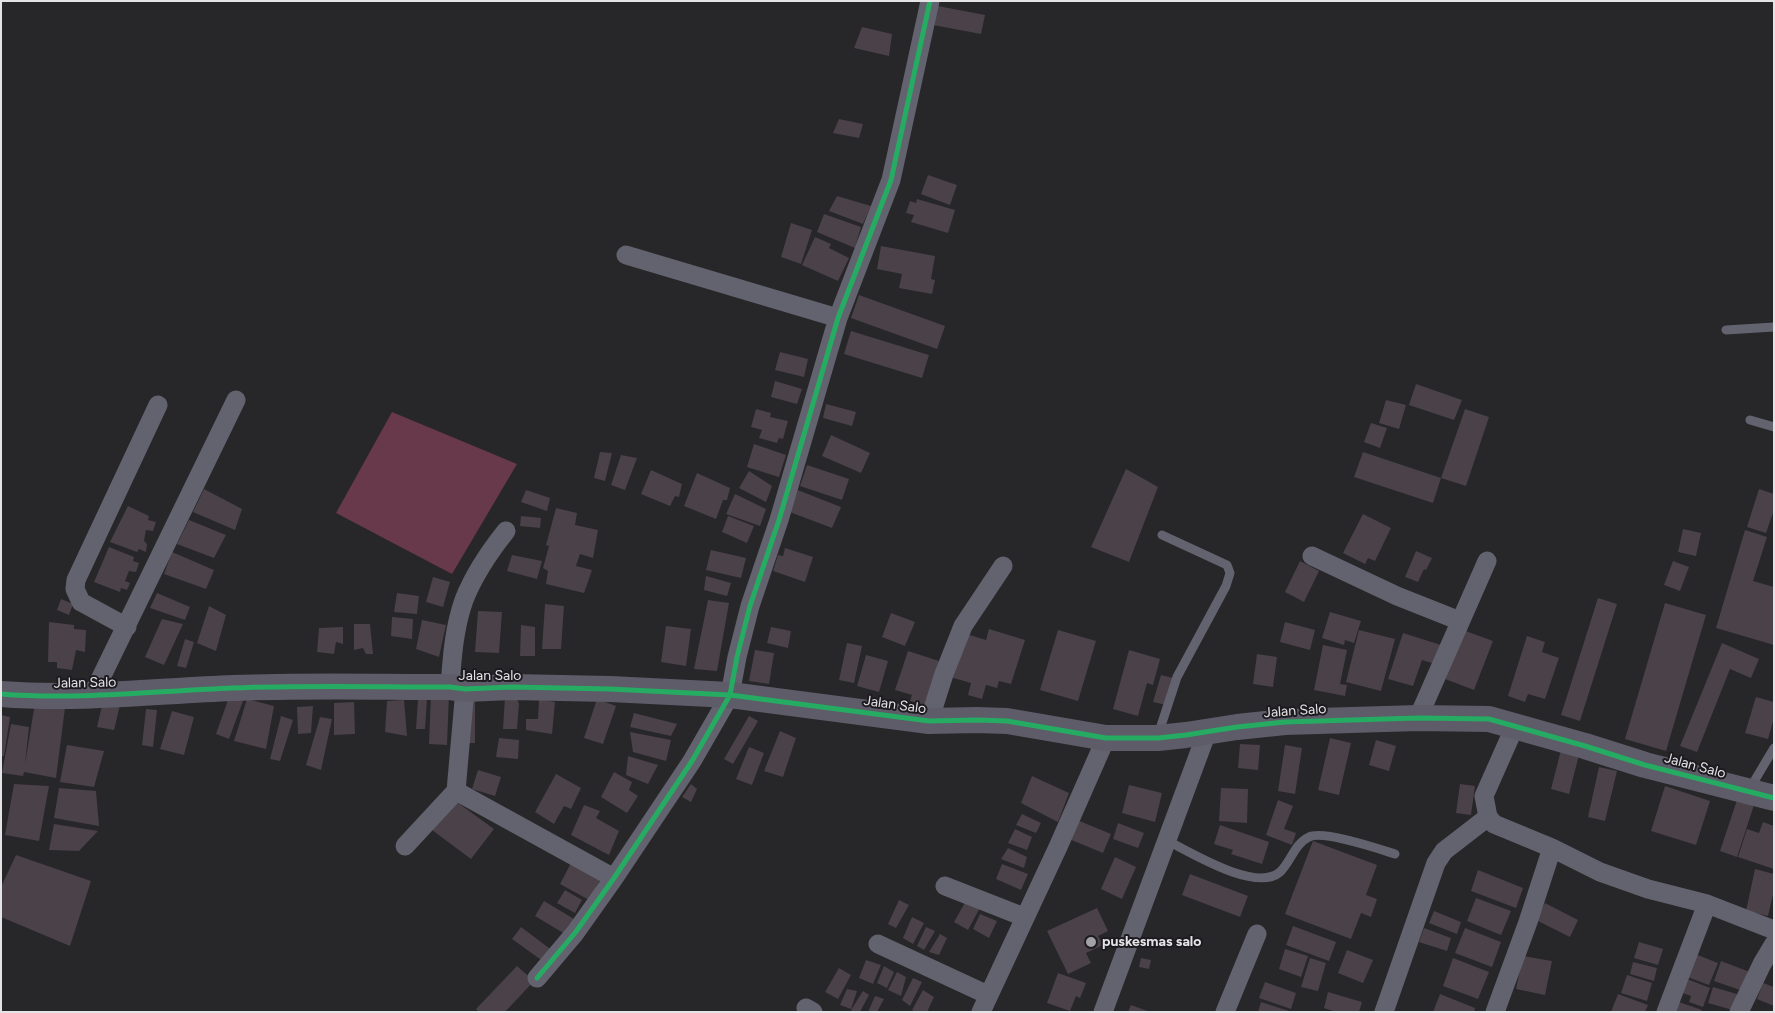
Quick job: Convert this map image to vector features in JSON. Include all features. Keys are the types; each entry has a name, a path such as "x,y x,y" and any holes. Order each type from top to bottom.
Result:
{"street":[{"path":"537,978 575,933 614,878 692,761 730,695 737,656 750,606 785,502 838,318 891,180 930,1"},
{"path":"626,255 838,318"},
{"path":"93,694 236,400"},
{"path":"126,626 81,602 75,589 76,580 158,405"},
{"path":"405,846 456,791 458,688 455,637 464,600 492,549 506,531"},
{"path":"1312,556 1397,596 1460,622"},
{"path":"1418,718 1487,561"},
{"path":"929,721 944,674 964,626 1003,566"},
{"name":"Jalan Salo","path":"1,694 22,696 157,693 234,688 512,687 580,689 730,695 929,721 1007,721 1106,738 1158,738 1285,722 1418,718 1489,719 1645,765 1774,798"},
{"path":"1515,726 1484,796 1488,816 1494,824 1552,848 1600,872 1648,889 1707,904 1774,930"},
{"path":"1103,1012 1207,732"},
{"path":"878,944 984,1003 1058,847 1106,738"},
{"path":"456,791 614,878"},
{"path":"1384,1012 1436,863 1444,851 1488,816"},
{"path":"1495,1012 1528,922 1552,848"},
{"path":"945,886 1024,917"},
{"path":"1666,1012 1707,904"},
{"path":"1225,1012 1258,934"},
{"path":"1739,1012 1762,964 1774,944"}],"lane":[{"path":"1726,330 1774,327"},
{"path":"1750,420 1774,427"},
{"path":"1158,738 1178,677 1226,586 1230,573 1227,565 1162,535"},
{"path":"1748,792 1774,748"},
{"path":"1166,840 1230,872 1245,877 1262,878 1279,873 1296,848 1309,837 1318,835 1356,842 1395,854"}],"shaded area":[{"path":"392,412 517,464 452,574 336,513"}],"building":[{"path":"938,6 985,15 981,34 933,25"},
{"path":"862,27 892,34 889,56 854,48"},
{"path":"839,119 863,124 859,138 833,133"},
{"path":"928,175 957,185 950,205 921,194"},
{"path":"837,196 871,206 863,224 829,211"},
{"path":"917,199 955,210 948,233 911,222 914,215 906,213 910,201 916,203"},
{"path":"824,214 861,227 855,248 817,232"},
{"path":"791,223 812,230 801,264 781,257"},
{"path":"815,237 831,244 829,248 849,258 838,281 802,265"},
{"path":"881,246 935,256 931,279 935,280 932,294 899,288 902,274 877,269"},
{"path":"859,295 945,326 937,349 851,318"},
{"path":"851,331 929,355 922,378 844,354"},
{"path":"780,352 808,359 804,377 775,370"},
{"path":"775,381 802,389 797,404 771,397"},
{"path":"1416,384 1462,400 1454,420 1409,405"},
{"path":"1386,400 1406,405 1399,429 1379,423"},
{"path":"826,404 856,412 852,426 823,418"},
{"path":"756,409 771,413 770,417 788,421 783,439 779,438 777,443 759,438 762,430 751,427"},
{"path":"1465,409 1489,417 1466,486 1441,478"},
{"path":"1371,423 1387,428 1380,448 1364,442"},
{"path":"831,435 870,453 861,473 822,456"},
{"path":"754,444 786,455 779,477 747,467"},
{"path":"600,452 612,453 605,481 594,478"},
{"path":"1363,452 1441,478 1433,503 1354,477"},
{"path":"621,455 637,458 625,490 611,485"},
{"path":"807,465 849,479 842,500 800,486"},
{"path":"1126,469 1158,487 1129,562 1091,547"},
{"path":"651,470 682,484 679,497 675,496 670,506 641,494"},
{"path":"749,471 772,486 766,502 739,488"},
{"path":"697,473 730,488 727,500 723,500 716,519 684,506"},
{"path":"204,489 242,509 235,530 193,512"},
{"path":"795,489 841,507 832,528 787,511"},
{"path":"1759,489 1774,494 1774,510 1766,533 1747,527"},
{"path":"526,490 550,498 547,511 521,502"},
{"path":"735,494 766,509 760,526 726,514"},
{"path":"128,506 149,516 148,520 156,522 153,531 146,530 144,541 147,544 146,552 139,549 137,552 110,542"},
{"path":"556,508 577,513 575,525 598,530 593,558 580,554 576,566 592,570 584,593 546,584 548,571 543,568 549,546 546,545"},
{"path":"1363,514 1391,528 1375,561 1368,558 1365,564 1343,553"},
{"path":"521,516 541,518 540,528 520,526"},
{"path":"728,516 754,526 747,543 722,532"},
{"path":"189,520 226,535 214,558 177,544"},
{"path":"1683,529 1701,533 1696,556 1678,552"},
{"path":"1745,530 1767,537 1753,581 1774,587 1774,645 1716,628"},
{"path":"109,547 134,557 133,561 139,563 136,572 129,571 125,581 130,583 127,590 121,588 120,592 94,582"},
{"path":"785,548 813,557 805,582 773,571 778,555 783,556"},
{"path":"711,550 746,558 741,578 706,570"},
{"path":"1416,551 1432,558 1418,582 1405,577"},
{"path":"172,552 214,570 206,589 164,574"},
{"path":"512,555 542,561 537,579 507,571"},
{"path":"1300,561 1319,571 1304,602 1285,592"},
{"path":"1673,561 1689,567 1680,591 1664,585"},
{"path":"706,576 731,583 727,596 704,590"},
{"path":"433,577 450,582 443,607 426,602"},
{"path":"157,593 190,607 185,620 150,608"},
{"path":"397,593 419,596 417,614 394,612"},
{"path":"1598,598 1617,604 1580,721 1561,715"},
{"path":"61,599 73,604 69,615 57,610"},
{"path":"708,600 729,603 717,671 694,669"},
{"path":"1665,603 1706,615 1666,751 1625,739"},
{"path":"545,604 564,606 561,649 542,649"},
{"path":"209,606 226,615 216,651 197,643"},
{"path":"478,611 502,612 499,653 475,652"},
{"path":"1330,612 1361,621 1354,643 1345,640 1344,645 1322,638"},
{"path":"891,613 915,622 905,646 882,637"},
{"path":"392,617 413,619 412,639 391,636"},
{"path":"162,619 183,624 164,665 145,657"},
{"path":"422,620 446,625 439,657 416,649"},
{"path":"49,622 74,625 74,629 86,630 85,652 76,650 72,670 57,668 57,662 48,662"},
{"path":"1285,622 1315,630 1310,650 1280,642"},
{"path":"354,624 370,624 373,654 366,654 363,648 354,650"},
{"path":"521,625 535,627 535,656 520,656"},
{"path":"666,626 691,629 686,666 661,662"},
{"path":"343,627 343,644 336,642 334,654 317,652 319,628"},
{"path":"771,627 791,631 788,648 767,643"},
{"path":"989,629 1025,640 1011,684 999,681 997,688 986,685 982,699 968,695 971,683 950,677 963,633 986,640"},
{"path":"1058,630 1096,641 1078,701 1040,690"},
{"path":"1359,630 1395,639 1381,691 1346,682"},
{"path":"1463,630 1493,641 1474,690 1445,679"},
{"path":"1403,633 1441,645 1435,664 1422,660 1413,686 1388,679"},
{"path":"1527,636 1545,642 1542,652 1559,658 1545,699 1528,694 1525,702 1508,696"},
{"path":"185,639 194,642 186,668 177,666"},
{"path":"847,643 862,646 854,683 839,680"},
{"path":"1722,643 1759,659 1751,678 1730,669 1697,752 1680,746"},
{"path":"1323,645 1347,650 1340,684 1347,685 1345,696 1314,690"},
{"path":"755,650 774,653 769,684 749,681"},
{"path":"1129,650 1160,659 1153,685 1147,683 1138,716 1113,709"},
{"path":"908,651 939,661 925,705 910,701 912,695 895,690"},
{"path":"1257,654 1277,657 1273,687 1253,684"},
{"path":"866,655 888,661 879,692 857,686"},
{"path":"1161,675 1173,678 1166,705 1153,702"},
{"path":"431,693 449,694 447,745 429,744"},
{"path":"229,697 243,701 229,739 216,734"},
{"path":"505,697 516,697 519,704 517,729 503,729"},
{"path":"1756,697 1774,702 1774,718 1768,739 1745,733"},
{"path":"467,698 475,698 475,743 467,743"},
{"path":"247,699 274,706 266,749 234,741"},
{"path":"418,699 427,700 425,729 416,729"},
{"path":"539,699 555,702 552,734 526,730 526,719 538,719"},
{"path":"597,699 616,706 603,744 584,738"},
{"path":"404,700 407,736 385,732 387,701"},
{"path":"103,701 120,705 114,730 97,727"},
{"path":"354,702 355,734 334,735 334,703"},
{"path":"35,703 65,708 56,778 24,772 23,776 2,773 11,724 29,727 25,764"},
{"path":"313,706 311,733 298,734 297,707"},
{"path":"146,709 157,710 153,747 142,745"},
{"path":"172,711 194,717 184,755 160,749"},
{"path":"634,713 677,724 671,736 630,727"},
{"path":"1,715 10,717 4,756 1,756"},
{"path":"281,716 293,720 280,761 270,759"},
{"path":"749,716 758,721 733,764 724,759"},
{"path":"320,717 332,719 321,770 306,765"},
{"path":"780,731 796,738 783,777 764,771"},
{"path":"630,732 671,740 666,761 633,752"},
{"path":"499,738 519,740 518,759 496,757"},
{"path":"1330,738 1351,743 1339,795 1318,790"},
{"path":"1376,740 1396,746 1389,771 1369,765"},
{"path":"1240,744 1260,745 1258,770 1238,768"},
{"path":"67,745 104,751 94,787 60,782"},
{"path":"1285,745 1302,748 1295,794 1278,791"},
{"path":"749,747 764,753 752,785 736,779"},
{"path":"1561,750 1579,755 1569,794 1551,789"},
{"path":"628,756 658,765 648,784 626,775"},
{"path":"1599,767 1617,771 1605,821 1588,817"},
{"path":"478,770 501,777 495,796 472,789"},
{"path":"614,772 632,782 629,790 638,796 627,813 601,797"},
{"path":"556,774 581,788 571,809 564,806 554,824 535,812"},
{"path":"1032,776 1069,793 1058,822 1021,803"},
{"path":"14,784 49,786 39,841 5,835"},
{"path":"691,784 697,789 691,802 682,797"},
{"path":"1460,784 1475,786 1471,815 1456,813"},
{"path":"1129,785 1162,793 1155,822 1122,813"},
{"path":"1665,786 1710,801 1696,845 1651,831"},
{"path":"59,788 96,791 99,826 54,818"},
{"path":"1221,788 1248,789 1247,823 1219,821"},
{"path":"454,800 494,829 471,859 432,830"},
{"path":"1278,800 1293,806 1284,829 1296,833 1292,845 1266,835"},
{"path":"1737,800 1754,805 1737,857 1720,851"},
{"path":"584,805 600,811 596,818 619,831 609,855 571,835"},
{"path":"1022,814 1041,823 1036,833 1016,825"},
{"path":"1077,820 1111,834 1103,853 1069,839"},
{"path":"1763,822 1774,826 1774,869 1738,857 1747,829 1759,833"},
{"path":"1118,823 1144,833 1138,848 1113,839"},
{"path":"54,824 98,831 79,851 49,850"},
{"path":"1220,825 1269,842 1262,864 1231,854 1233,850 1214,844"},
{"path":"1015,829 1032,837 1027,850 1008,843"},
{"path":"1313,841 1377,865 1366,895 1377,899 1371,917 1361,913 1351,939 1285,914"},
{"path":"1008,848 1027,857 1024,868 1001,859"},
{"path":"16,855 91,881 70,946 1,917 1,887"},
{"path":"1115,857 1136,867 1122,899 1101,889"},
{"path":"571,863 601,879 589,900 560,884"},
{"path":"1002,864 1028,874 1021,890 996,879"},
{"path":"1755,869 1774,874 1774,890 1768,916 1746,911"},
{"path":"1478,870 1523,888 1516,908 1471,891"},
{"path":"1190,874 1248,896 1240,917 1182,895"},
{"path":"565,890 582,900 575,913 557,903"},
{"path":"1476,898 1511,911 1501,935 1467,921"},
{"path":"967,899 981,906 968,930 954,922"},
{"path":"899,900 909,905 896,928 888,924"},
{"path":"544,901 574,919 565,934 535,916"},
{"path":"1545,903 1578,920 1570,937 1536,920"},
{"path":"1097,908 1108,931 1098,936 1103,945 1086,953 1091,963 1068,974 1047,931"},
{"path":"1434,911 1461,922 1457,934 1429,923"},
{"path":"980,914 997,921 989,938 973,929"},
{"path":"912,917 924,923 913,944 903,938"},
{"path":"1293,926 1336,942 1329,961 1286,945"},
{"path":"521,927 553,951 544,962 512,939"},
{"path":"926,927 935,931 924,950 917,946"},
{"path":"1424,928 1451,938 1447,951 1419,942"},
{"path":"1465,928 1501,942 1492,967 1455,953"},
{"path":"940,934 947,938 939,955 929,952"},
{"path":"1639,942 1663,949 1658,965 1634,958"},
{"path":"1285,949 1308,956 1301,977 1279,969"},
{"path":"1347,950 1373,960 1363,983 1338,973"},
{"path":"1690,952 1718,963 1709,985 1682,975"},
{"path":"1523,956 1552,961 1545,995 1516,989"},
{"path":"1141,958 1151,960 1149,969 1139,967"},
{"path":"1310,958 1326,963 1318,991 1301,987"},
{"path":"1453,958 1489,972 1478,999 1443,986"},
{"path":"866,960 881,965 873,984 859,978"},
{"path":"1721,961 1750,972 1743,991 1714,981"},
{"path":"1633,962 1657,968 1654,981 1630,974"},
{"path":"517,966 534,981 505,1012 479,1012 476,1009"},
{"path":"884,966 894,972 887,988 877,983"},
{"path":"839,968 851,975 838,999 825,992"},
{"path":"897,972 906,977 901,996 888,990"},
{"path":"1058,973 1086,983 1080,998 1076,996 1070,1011 1047,1003"},
{"path":"1627,975 1652,983 1647,1001 1621,993"},
{"path":"1682,977 1710,988 1703,1007 1689,1002 1691,996 1677,991"},
{"path":"913,978 922,982 910,1006 902,1000"},
{"path":"1265,982 1296,993 1291,1009 1259,998"},
{"path":"1763,983 1774,987 1774,1006 1757,999"},
{"path":"1713,987 1740,995 1736,1011 1708,1003"},
{"path":"847,989 857,991 851,1009 840,1005"},
{"path":"923,990 934,997 927,1012 916,1012 912,1010"},
{"path":"863,991 869,995 860,1012 853,1012 851,1010"},
{"path":"1328,992 1362,1002 1359,1012 1336,1012 1324,1008"},
{"path":"1440,994 1475,1008 1474,1012 1433,1012"},
{"path":"1618,994 1648,1005 1645,1012 1611,1012"},
{"path":"875,996 884,999 877,1012 868,1012"},
{"path":"1673,1000 1702,1010 1701,1012 1668,1012"},
{"path":"1261,1002 1289,1011 1289,1012 1258,1012"},
{"path":"1131,1005 1150,1012 1128,1012"}],"cycle path":[{"path":"537,978 575,933 614,878 692,761 730,695 737,657 750,606 779,520 838,318 891,180 930,1"},
{"path":"1,694 88,696 287,687 610,689 730,695 929,721 1007,721 1106,738 1158,738 1285,722 1418,718 1489,719 1645,765 1774,798"}],"place":[{"name":"puskesmas salo","path":"1091,942"}]}
